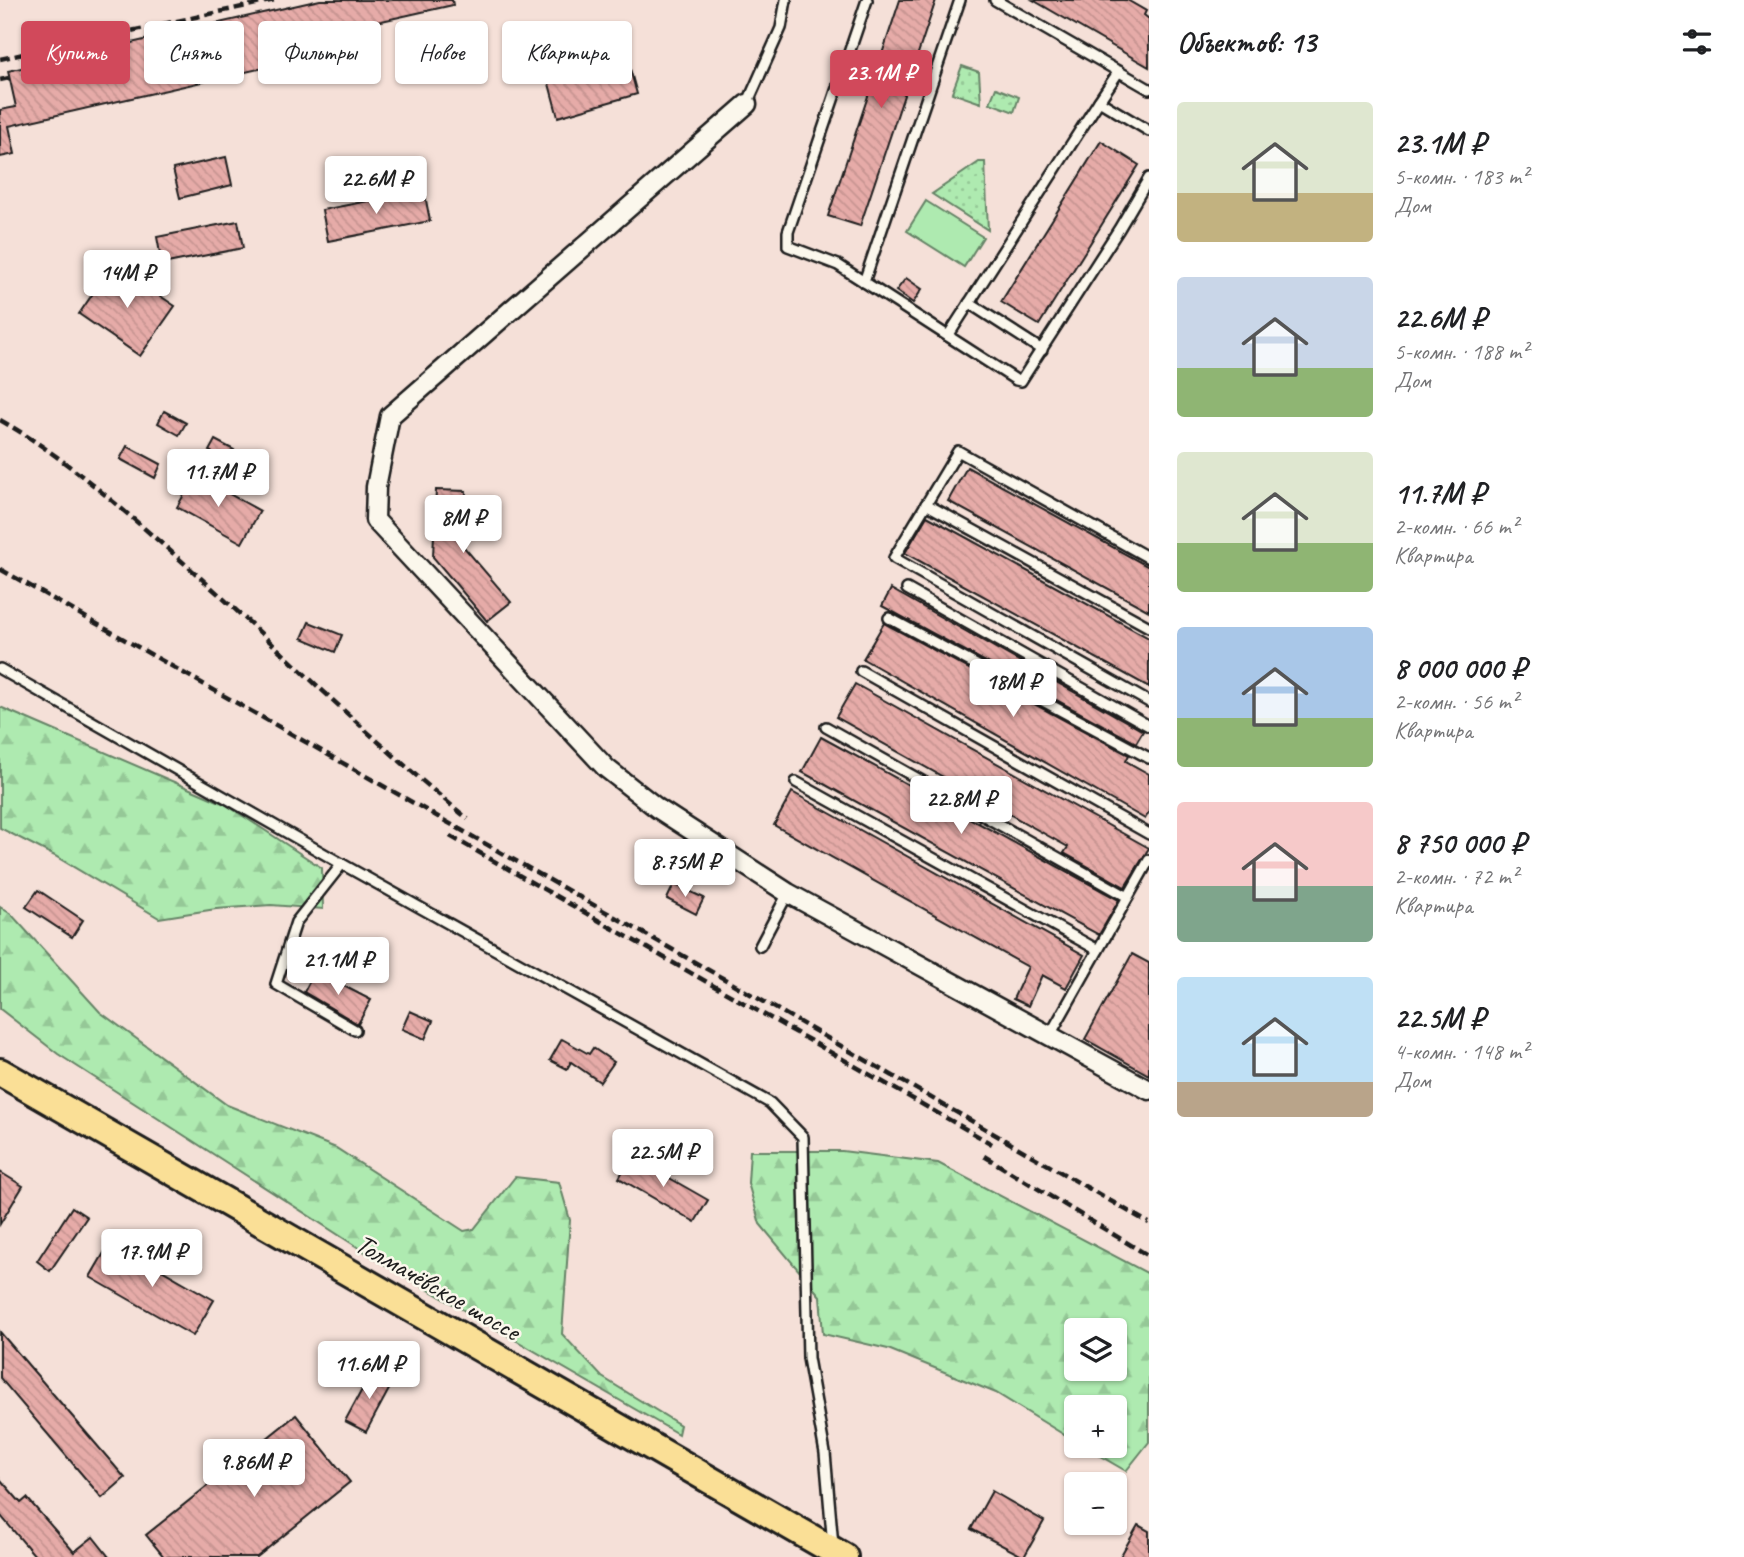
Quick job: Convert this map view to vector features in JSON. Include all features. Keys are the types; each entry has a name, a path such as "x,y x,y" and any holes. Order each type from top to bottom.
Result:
{"main road":[{"name":"Толмачёвское шоссе","path":"0,1072 839,1554"}],"street":[{"path":"747,104 390,416 376,486 375,520 607,768 657,808 788,893 1149,1090"}],"lane":[{"path":"747,104 781,28 786,0"},
{"path":"867,0 788,232 788,246 838,265 1016,380 1025,378 1149,178"},
{"path":"864,282 960,0"},
{"path":"995,0 1149,89"},
{"path":"948,336 1119,71"},
{"path":"1099,101 1149,131"},
{"path":"969,303 1042,350"},
{"path":"1149,558 958,452 894,558 1149,702"},
{"path":"926,504 1149,627"},
{"path":"907,589 1149,726"},
{"path":"889,618 1149,758"},
{"path":"0,669 770,1103 803,1137 808,1358 839,1554"},
{"path":"861,671 1149,834"},
{"path":"827,727 1128,897"},
{"path":"796,782 1098,950"},
{"path":"1050,1035 1149,860"},
{"path":"342,864 296,922 276,984 355,1030"},
{"path":"760,946 788,893"}],"green space":[{"path":"962,66 979,72 981,103 952,93"},
{"path":"996,88 1019,97 1014,112 990,103"},
{"path":"979,162 985,162 988,230 932,194"},
{"path":"926,201 983,237 964,267 907,231"},
{"path":"0,707 225,804 322,868 323,909 271,905 216,909 159,918 55,856 0,828"},
{"path":"0,907 11,914 100,1012 227,1105 336,1148 464,1231 474,1229 515,1177 559,1182 570,1220 562,1334 602,1377 680,1425 678,1434 382,1263 58,1054 0,1009"},
{"path":"750,1151 842,1151 938,1163 1149,1274 1149,1442 1126,1471 1104,1458 1127,1458 1127,1395 1064,1395 1064,1435 996,1393 888,1349 823,1334 820,1296 760,1224 748,1183"}],"building":[{"path":"320,0 452,0 453,5 381,21 258,21 258,69 244,72 244,21 228,21"},
{"path":"900,0 936,0 860,226 828,216"},
{"path":"1033,0 1127,0 1146,11 1144,15 1149,19 1149,67"},
{"path":"144,40 144,84 193,84 9,126 15,154 0,157 0,110 16,107 8,71 21,68 21,84 130,84 130,43"},
{"path":"632,76 637,94 558,117 549,84 632,84"},
{"path":"1101,141 1139,165 1039,325 1001,302"},
{"path":"226,157 232,185 180,198 173,169"},
{"path":"424,190 430,221 328,241 322,210"},
{"path":"238,221 243,248 162,264 157,237"},
{"path":"113,264 175,306 140,356 79,314"},
{"path":"906,278 922,289 913,303 896,291"},
{"path":"164,411 186,423 179,435 158,423"},
{"path":"215,440 234,450 229,461 209,451"},
{"path":"127,446 161,464 155,478 120,459"},
{"path":"967,467 1149,567 1149,611 948,501"},
{"path":"195,475 260,511 242,543 177,507"},
{"path":"436,490 466,491 463,546 511,602 487,621 433,557"},
{"path":"927,516 1149,638 1149,687 905,553"},
{"path":"891,589 1143,731 1136,743 882,606"},
{"path":"309,622 342,635 335,652 302,638"},
{"path":"884,623 1129,755 1126,761 1149,774 1149,812 1145,819 863,659"},
{"path":"855,684 1149,848 1125,887 1064,853 1068,847 836,717"},
{"path":"821,737 1119,900 1099,935 802,772"},
{"path":"792,792 1084,955 1066,988 1042,975 1028,1006 1013,999 1028,967 774,825"},
{"path":"674,884 704,898 696,914 667,899"},
{"path":"38,890 83,920 72,937 26,907"},
{"path":"1132,954 1149,963 1149,1075 1085,1039"},
{"path":"315,971 371,1000 358,1024 304,992"},
{"path":"410,1011 433,1021 425,1039 402,1029"},
{"path":"562,1039 589,1054 593,1048 614,1062 600,1082 571,1062 567,1069 550,1060"},
{"path":"631,1156 708,1200 695,1222 619,1178"},
{"path":"0,1172 23,1186 0,1224"},
{"path":"72,1207 87,1217 50,1271 37,1261"},
{"path":"111,1241 214,1300 193,1336 90,1277"},
{"path":"0,1332 125,1478 102,1498 0,1378"},
{"path":"372,1371 393,1382 366,1432 345,1421"},
{"path":"296,1415 350,1482 257,1557 164,1557 146,1535"},
{"path":"0,1479 21,1503 27,1498 74,1552 93,1537 109,1557 36,1557 0,1515"},
{"path":"992,1491 1044,1521 1024,1557 971,1529"},
{"path":"1138,1525 1149,1531 1149,1557 1120,1557"}],"railway":[{"path":"0,59 275,0"},
{"path":"0,80 9,78"},
{"path":"0,420 63,462 122,509 390,752 468,819"},
{"path":"0,569 1149,1223"},
{"path":"450,836 992,1144"},
{"path":"984,1156 1149,1256"}]}
